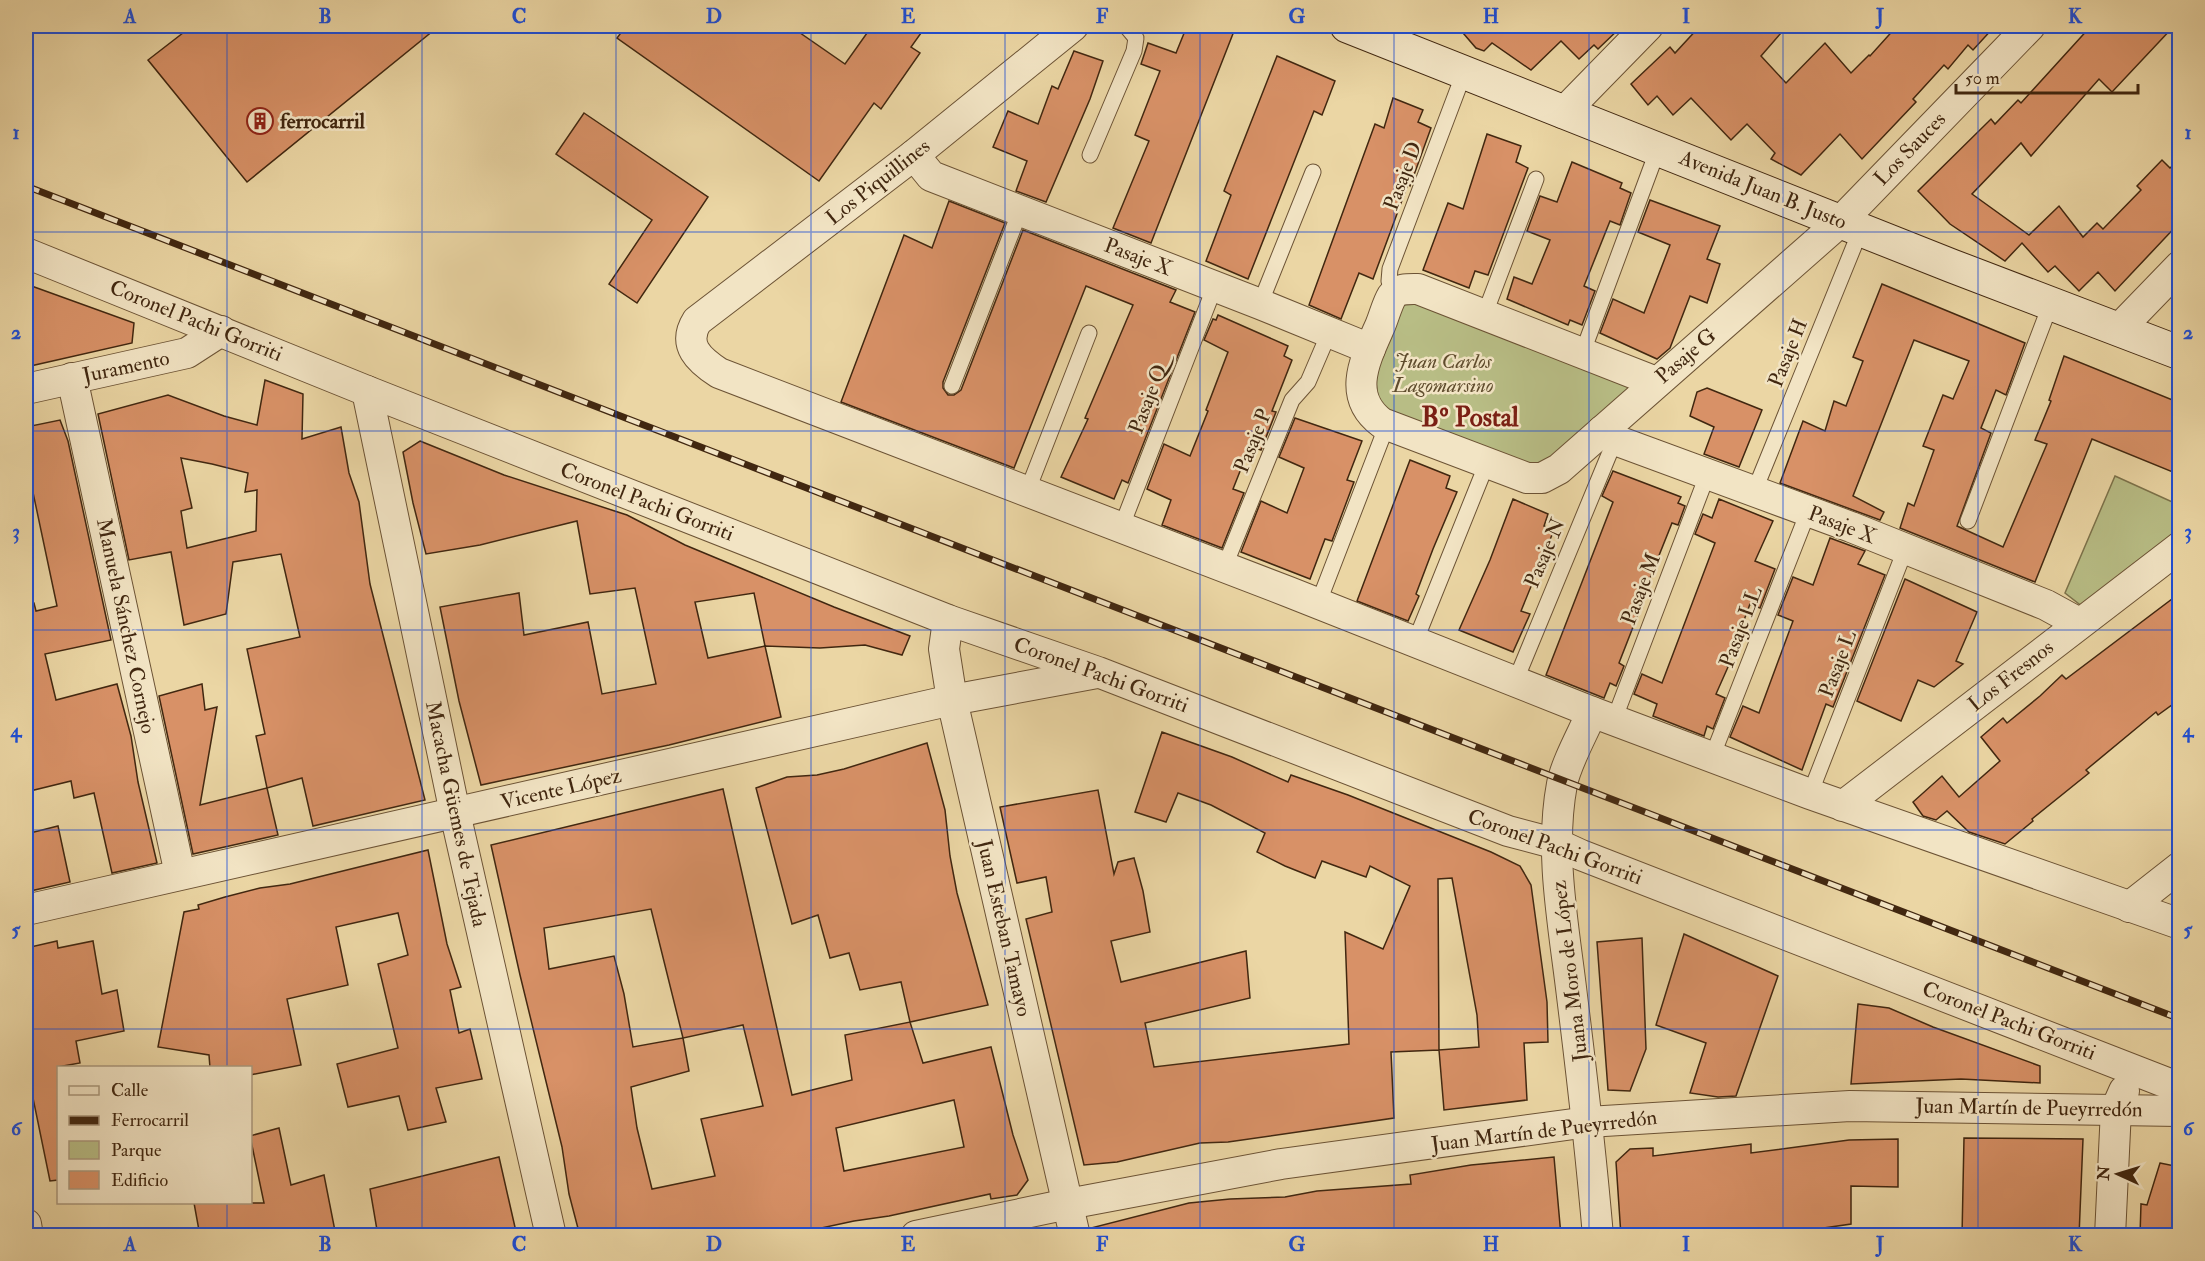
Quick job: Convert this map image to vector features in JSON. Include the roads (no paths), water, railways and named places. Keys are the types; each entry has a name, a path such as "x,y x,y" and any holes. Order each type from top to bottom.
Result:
{"street":[{"name":"Los Piquillines","path":"1027,492 719,373 698,356 690,341 697,321 914,155 1073,26"},
{"name":"Avenida Juan B. Justo","path":"1347,26 1563,113 2180,352"},
{"path":"1563,113 1648,26"},
{"name":"Los Sauces","path":"1851,225 2030,26"},
{"name":"Pasaje X","path":"914,155 932,176 1215,286 1370,350"},
{"name":"Pasaje G","path":"1487,463 1527,478 1542,478 1559,469 1609,435 1656,382 1851,225"},
{"name":"Coronel Pachi Gorriti","path":"26,253 367,391 948,620 1098,672 1508,831 1557,844 2180,1088"},
{"path":"2120,328 2180,266"},
{"path":"1487,463 1387,425 1371,415 1364,404 1361,391 1362,378 1370,350 1393,295 1403,289 1418,289 1656,382"},
{"name":"Juramento","path":"26,389 188,353 220,331"},
{"name":"Manuela Sánchez Cornejo","path":"72,378 180,874"},
{"name":"Macacha Güemes de Tejada","path":"367,391 455,813 551,1236"},
{"name":"Pasaje X","path":"1609,435 2046,605 2079,623"},
{"path":"1027,492 1810,794 2180,924"},
{"name":"Los Fresnos","path":"1843,806 2180,547"},
{"name":"Juan Esteban Tamayo","path":"948,620 944,649 952,700 1075,1236"},
{"name":"Vicente López","path":"26,910 952,700 1098,672"},
{"name":"Juana Moro de López","path":"1598,1236 1588,1122 1559,888 1557,844 1563,781 1603,716"},
{"path":"2129,907 2180,867"},
{"path":"2110,1236 2116,1109 2134,1070"},
{"name":"Juan Martín de Pueyrredón","path":"916,1236 1068,1204 1281,1164 1588,1122 1850,1106 2180,1111"},
{"path":"26,1224 28,1236"}],"lane":[{"path":"1090,155 1134,51 1136,38 1126,26"},
{"name":"Pasaje D","path":"1393,295 1389,281 1390,269 1464,73"},
{"path":"1582,354 1658,149"},
{"path":"1260,304 1313,172"},
{"path":"1484,316 1536,179"},
{"path":"951,386 1020,211"},
{"name":"Pasaje H","path":"1755,492 1851,225"},
{"name":"Pasaje Q","path":"1121,528 1215,286"},
{"path":"1968,521 2051,303"},
{"path":"1027,492 1089,333"},
{"name":"Pasaje P","path":"1224,568 1292,400 1308,382 1329,333"},
{"path":"1318,604 1387,425"},
{"name":"Pasaje N","path":"1515,682 1609,435"},
{"path":"1415,642 1487,463"},
{"name":"Pasaje M","path":"1603,716 1708,473"},
{"name":"Pasaje LL","path":"1713,757 1808,512"},
{"name":"Pasaje L","path":"1810,794 1905,550"}],"railway":[{"path":"26,186 2180,1019"}],"place":[{"name":"ferrocarril","path":"260,121"}],"district":[{"name":"Bº Postal","path":"1470,417"}],"park label":[{"name":"Juan Carlos Lagomarsino","path":"1443,373"}]}
